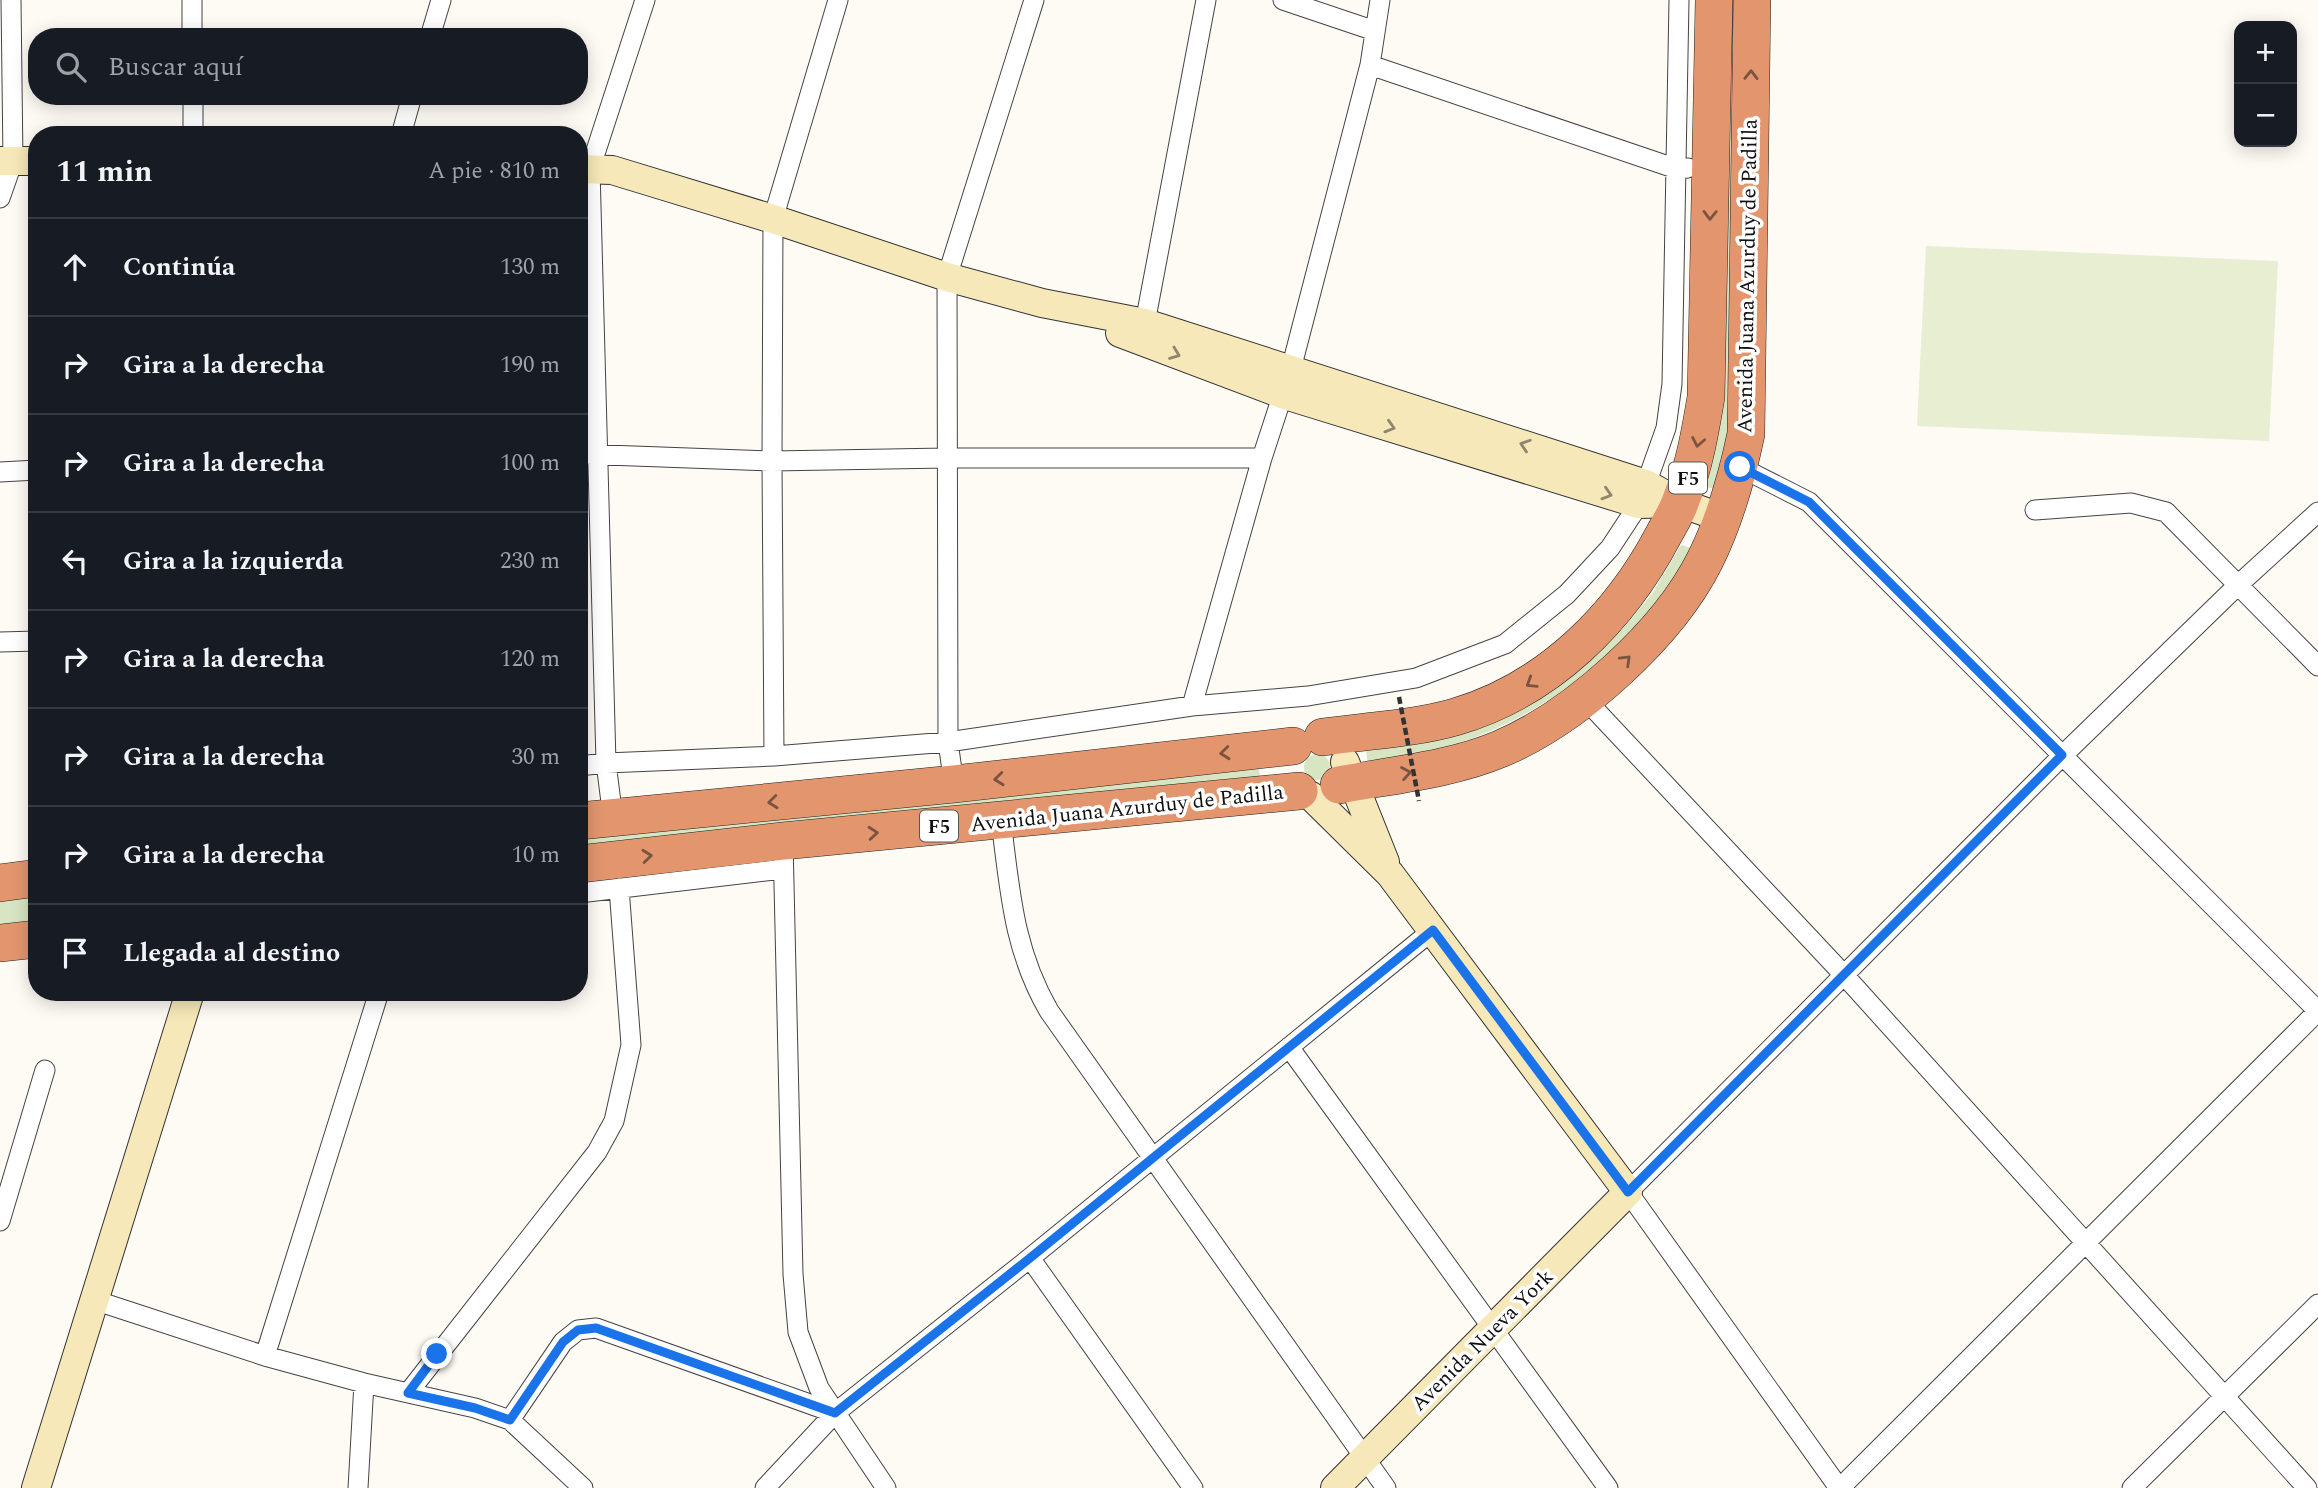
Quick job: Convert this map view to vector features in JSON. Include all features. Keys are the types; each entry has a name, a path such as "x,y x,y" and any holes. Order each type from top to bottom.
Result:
{"highway":[{"name":"Avenida Juana Azurduy de Padilla","path":"588,864 783,855 1323,771 1489,705 1541,677 1572,652 1613,612 1649,563 1680,503 1698,449 1706,397 1694,168 1714,0"},
{"name":"Avenida Juana Azurduy de Padilla","path":"596,819 954,784 1440,767 1499,749 1539,730 1584,698 1630,658 1674,607 1704,562 1723,518 1740,467 1746,434 1748,397 1752,0"},
{"path":"0,883 28,879"},
{"path":"0,943 28,940"}],"street":[{"path":"0,198 16,161 10,0"},
{"path":"192,0 192,28"},
{"path":"433,28 441,0"},
{"path":"588,158 645,0"},
{"path":"774,756 773,219 838,0"},
{"path":"954,784 948,742 947,277 1034,0"},
{"path":"1145,323 1206,0"},
{"path":"1283,0 1375,32"},
{"path":"1192,706 1262,458 1287,381 1370,65 1380,0"},
{"path":"588,765 774,756 948,742 1192,706 1308,696 1416,678 1505,645 1567,594 1610,548 1643,494 1666,428 1694,168 1679,0"},
{"path":"1370,65 1694,168"},
{"path":"192,105 193,126"},
{"path":"404,126 409,105"},
{"path":"588,169 612,170 773,219 947,277 1042,303 1723,518"},
{"path":"1042,303 1145,323 1287,381"},
{"path":"588,397 606,763 596,819"},
{"path":"589,454 772,461 947,457 1262,458"},
{"path":"1323,771 1390,874 1628,1192 1839,1488 2318,1011 1809,502 1740,467"},
{"path":"0,472 28,470"},
{"path":"2035,510 2131,503 2166,512 2318,666"},
{"path":"1628,1192 2062,755 2238,585 2318,512"},
{"path":"0,642 28,641"},
{"path":"1584,698 1844,975 2307,1488"},
{"path":"1323,771 1390,874"},
{"path":"1000,821 1014,921 1022,955 1034,986 1152,1159 1386,1488"},
{"path":"588,892 783,855 793,1274 799,1332 820,1388 886,1488"},
{"path":"408,1393 597,1152 614,1121 631,1045 619,888"},
{"path":"765,1488 835,1413 1433,930"},
{"path":"36,1488 187,1001"},
{"path":"265,1356 376,1001"},
{"path":"1289,1047 1608,1488"},
{"path":"0,1221 45,1070"},
{"name":"Avenida Nueva York","path":"1335,1488 1628,1192"},
{"path":"1030,1258 1193,1488"},
{"path":"94,1300 265,1356 364,1383 475,1408 510,1420 583,1488"},
{"path":"2132,1488 2318,1304"},
{"path":"510,1420 563,1342 578,1330 596,1328 835,1413"},
{"path":"358,1488 364,1383"}],"path":[{"path":"1399,697 1419,801"}],"green space":[{"path":"1727,0 1737,0 1732,416 1716,489 1706,487 1721,418 1723,376"},
{"path":"1926,246 2278,261 2269,441 1917,426"},
{"path":"1681,545 1691,548 1669,584 1643,617 1615,648 1551,699 1515,720 1476,737 1436,750 1368,764 1366,751 1441,736 1540,697 1578,671 1620,632 1652,594"},
{"path":"1317,754 1326,758 1330,767 1326,776 1317,780 1308,776 1304,767 1308,758"},
{"path":"1258,766 1261,780 588,846 588,834"},
{"path":"28,894 28,923 0,926 0,896"}],"route":[{"path":"437,1354 408,1393 475,1408 510,1420 563,1342 578,1330 596,1328 835,1413 1433,930 1628,1192 2062,755 1809,502 1740,467"}]}
